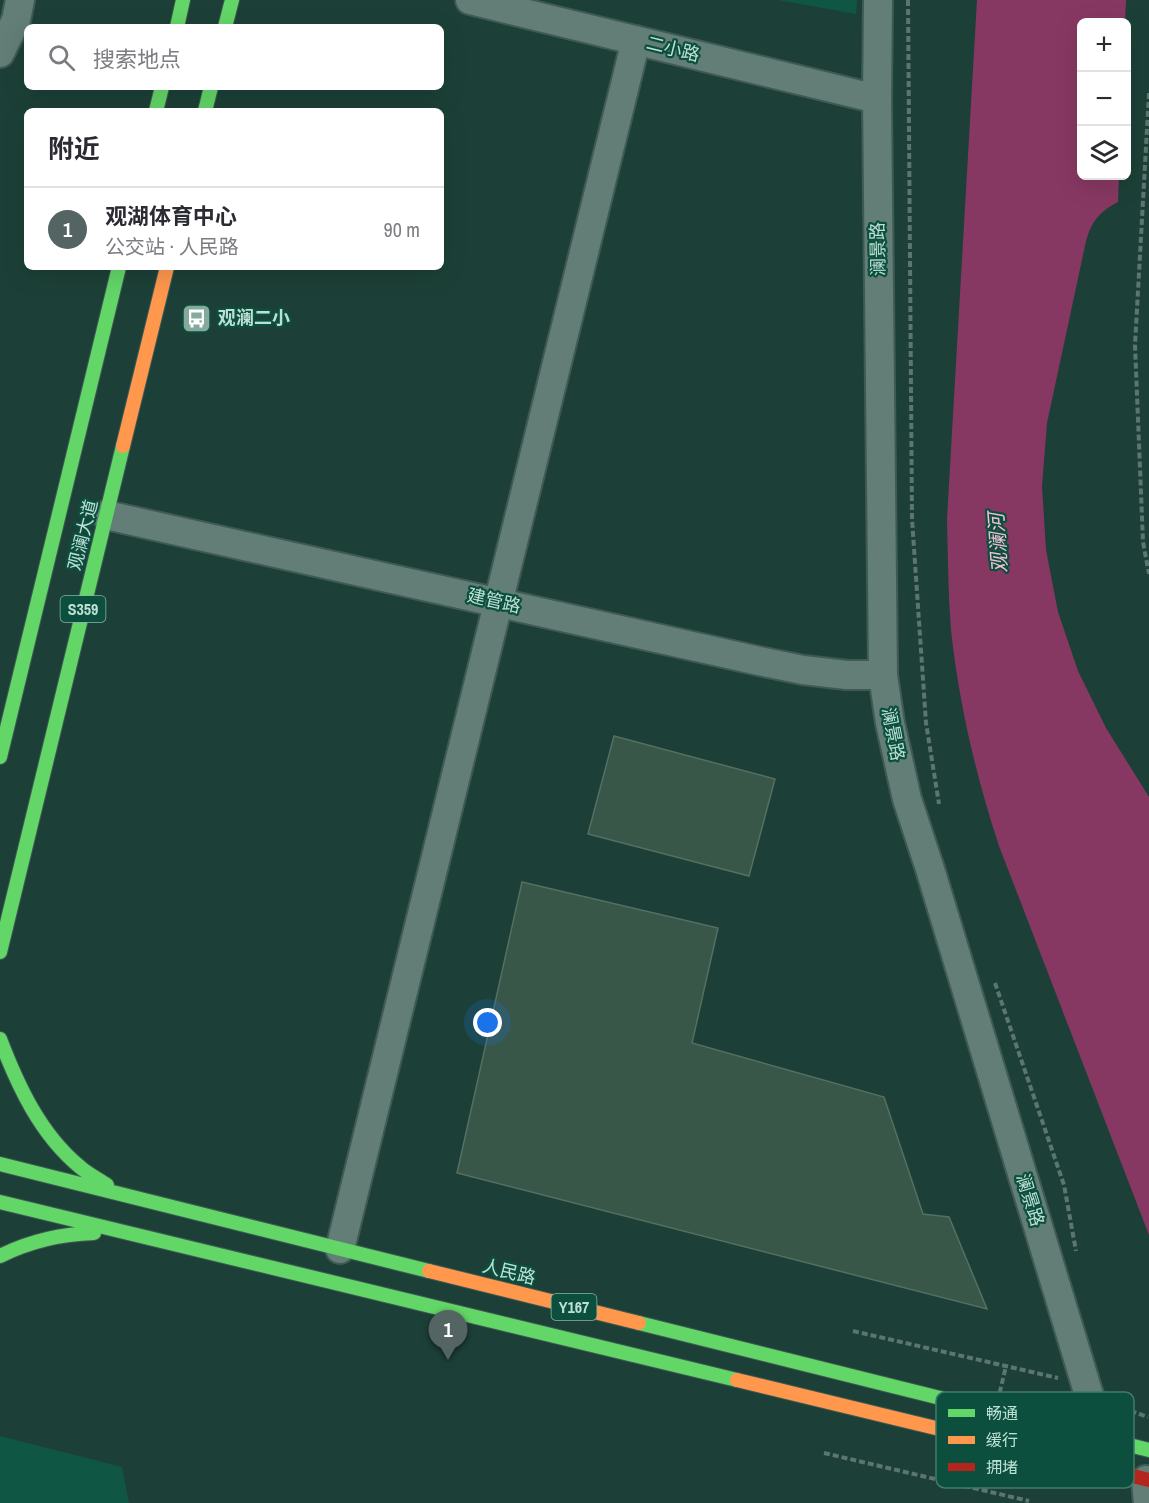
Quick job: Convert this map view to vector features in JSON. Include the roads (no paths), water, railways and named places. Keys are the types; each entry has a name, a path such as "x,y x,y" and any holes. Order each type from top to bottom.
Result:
{"main road":[{"path":"178,24 183,0"},
{"path":"226,24 232,0"},
{"path":"157,108 161,90"},
{"path":"206,108 210,90"},
{"name":"观澜大道","path":"0,758 118,270"},
{"name":"观澜大道","path":"0,952 166,270"},
{"path":"0,1039 12,1072 50,1137 80,1167 122,1194"},
{"name":"人民路","path":"0,1164 936,1397"},
{"name":"Y167","path":"0,1202 936,1435"},
{"path":"0,1256 11,1250 49,1238 87,1233 129,1234"},
{"name":"人民路","path":"1134,1446 1149,1450"}],"street":[{"path":"0,53 16,20 20,0"},
{"name":"二小路","path":"470,0 877,99"},
{"name":"澜景路","path":"878,0 883,675 890,723 907,799 930,868 1088,1392"},
{"path":"340,1249 636,40"},
{"name":"建管路","path":"106,514 803,670 847,675 883,675"}],"water":[{"name":"观澜河","path":"977,0 1126,0 1125,18 1077,18 1077,180 1119,180 1118,202 1097,218 1086,241 1047,423 1042,486 1046,550 1058,612 1078,671 1106,728 1149,797 1149,1235 999,846 983,793 969,740 954,658 949,602 947,519"}],"place":[{"name":"观澜二小","path":"197,318"},
{"name":"观湖体育中心","path":"448,1360"}]}
